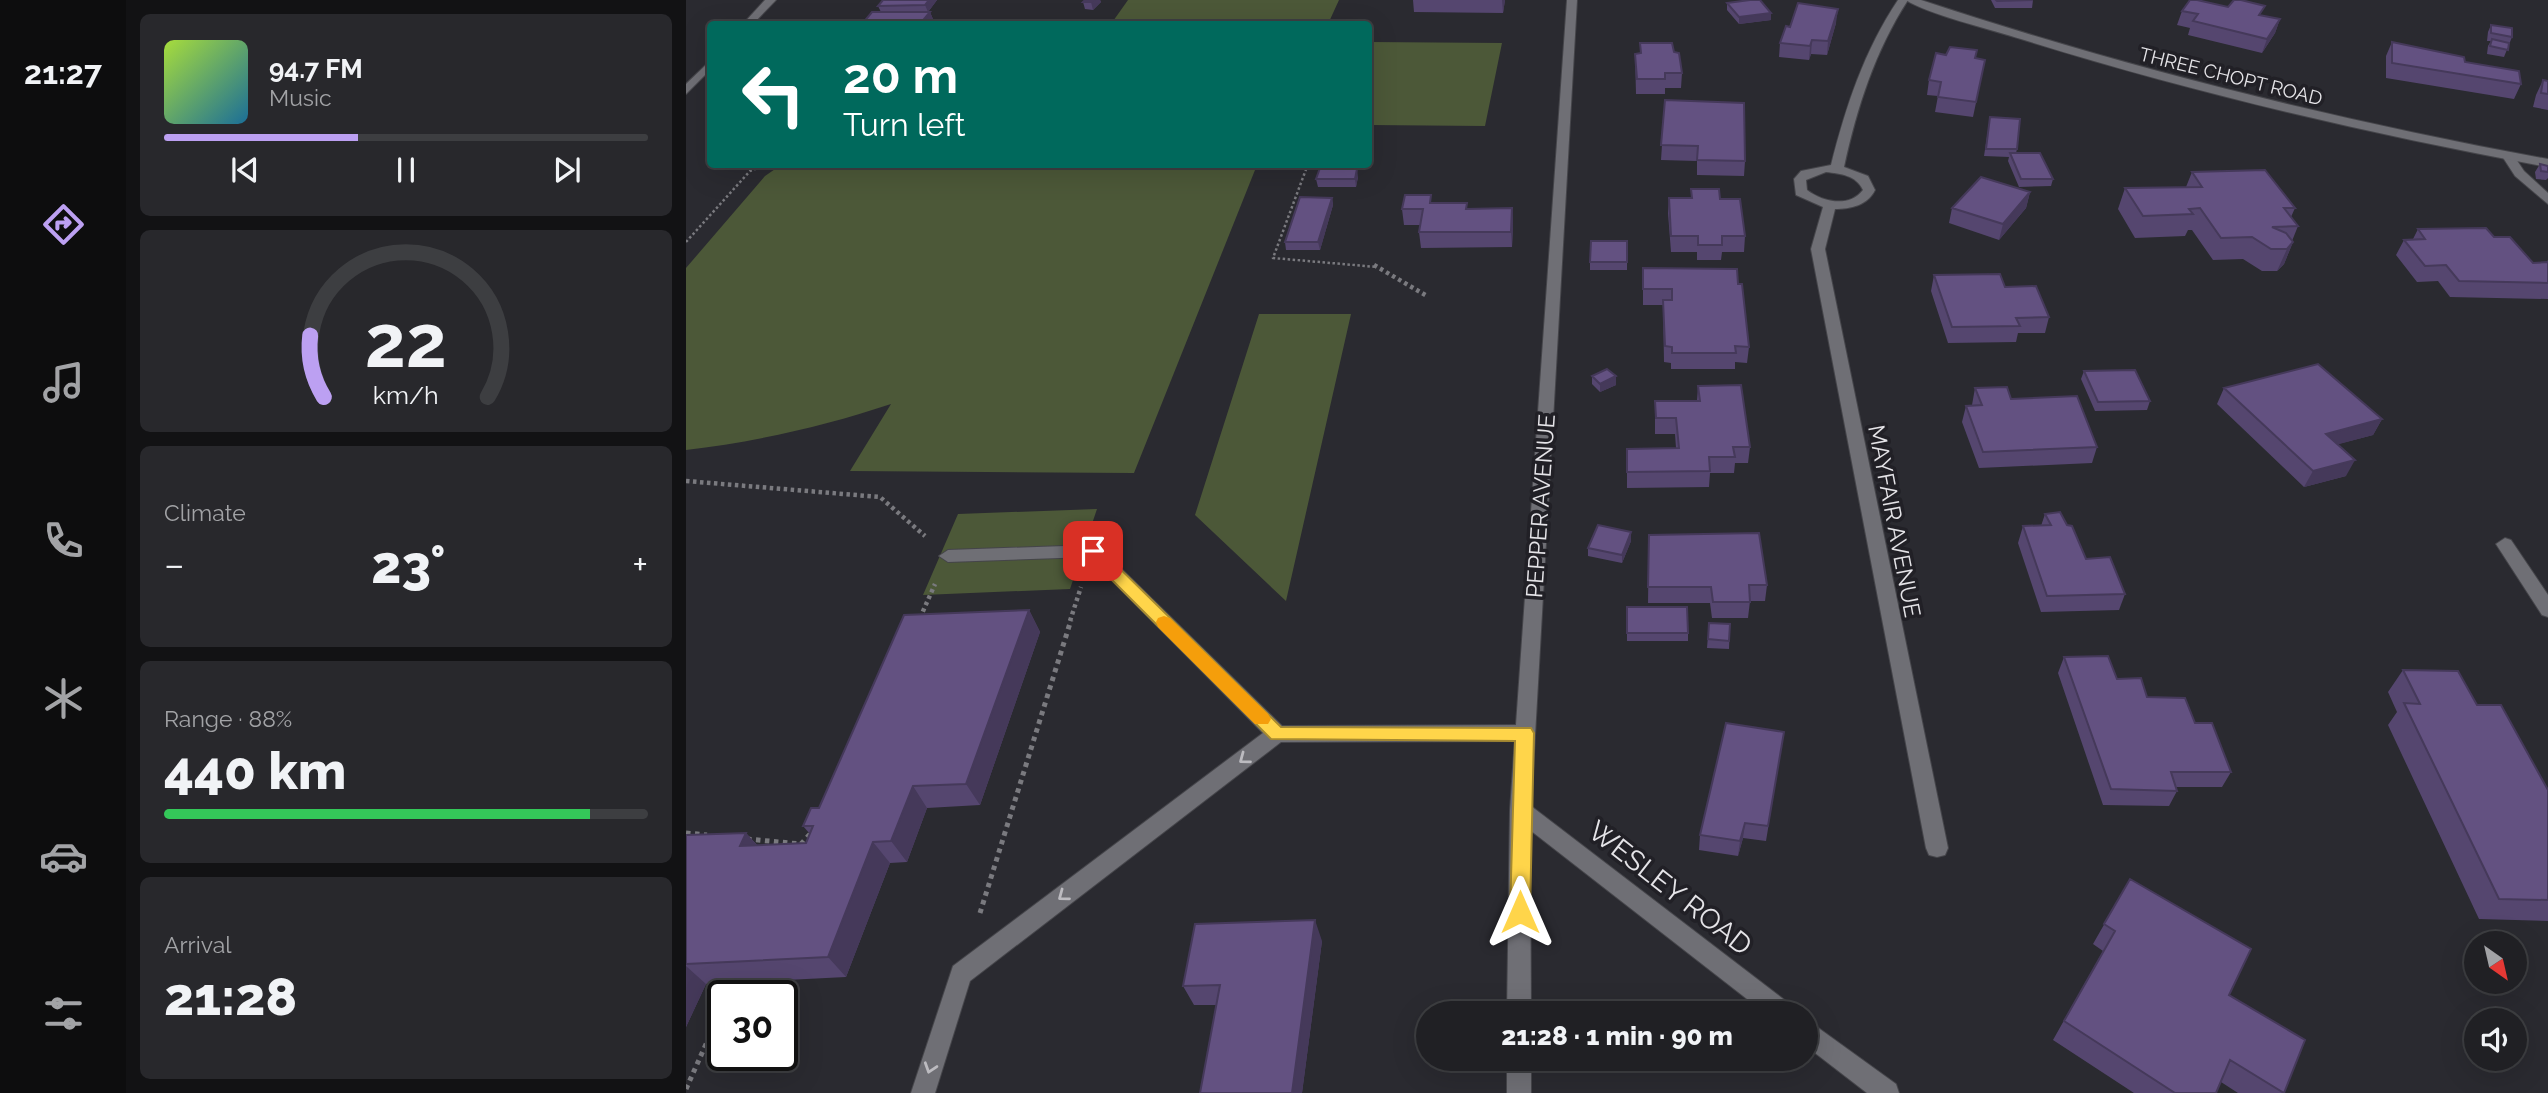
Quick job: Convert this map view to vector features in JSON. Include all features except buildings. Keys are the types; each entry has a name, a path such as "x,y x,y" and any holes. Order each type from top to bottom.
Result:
{"street":[{"path":"751,21 771,0"},
{"name":"PEPPER AVENUE","path":"1519,1001 1520,810 1572,0"},
{"path":"1837,169 1853,102 1893,13 1903,0"},
{"name":"THREE CHOPT ROAD","path":"1910,0 2154,76 2381,131 2548,163"},
{"path":"686,90 707,67"},
{"path":"2508,156 2519,173 2548,200"},
{"path":"1837,169 1864,179 1869,190 1860,200 1830,204 1808,197 1799,185 1805,174 1837,169"},
{"name":"MAYFAIR AVENUE","path":"1830,204 1818,249 1937,848"},
{"path":"2505,544 2548,610"},
{"path":"948,556 1093,551 1277,734"},
{"path":"923,1093 961,974 1277,734 1525,733"},
{"name":"WESLEY ROAD","path":"1520,810 1767,1001"},
{"path":"1818,1040 1886,1093"},
{"path":"1519,1071 1519,1093"}],"path":[{"path":"686,242 750,171 758,168"},
{"path":"1307,168 1273,258 1372,264 1427,296"},
{"path":"686,481 880,497 948,556 915,630"},
{"path":"961,974 1093,551"},
{"path":"737,838 801,844 815,829"},
{"path":"686,832 712,835"},
{"path":"686,1089 707,1042"}],"green space":[{"path":"1128,0 1339,0 1329,21 1113,21"},
{"path":"1372,42 1502,43 1485,126 1372,125"},
{"path":"777,168 1256,168 1134,473 850,471 891,404 790,432 686,450 686,268 765,176"},
{"path":"1259,314 1351,314 1286,601 1195,515"},
{"path":"1097,509 1070,589 923,595 958,514"}],"slow traffic":[{"path":"1164,622 1262,719"}],"route":[{"path":"1093,551 1277,734 1525,733 1520,810 1520,912"}]}
